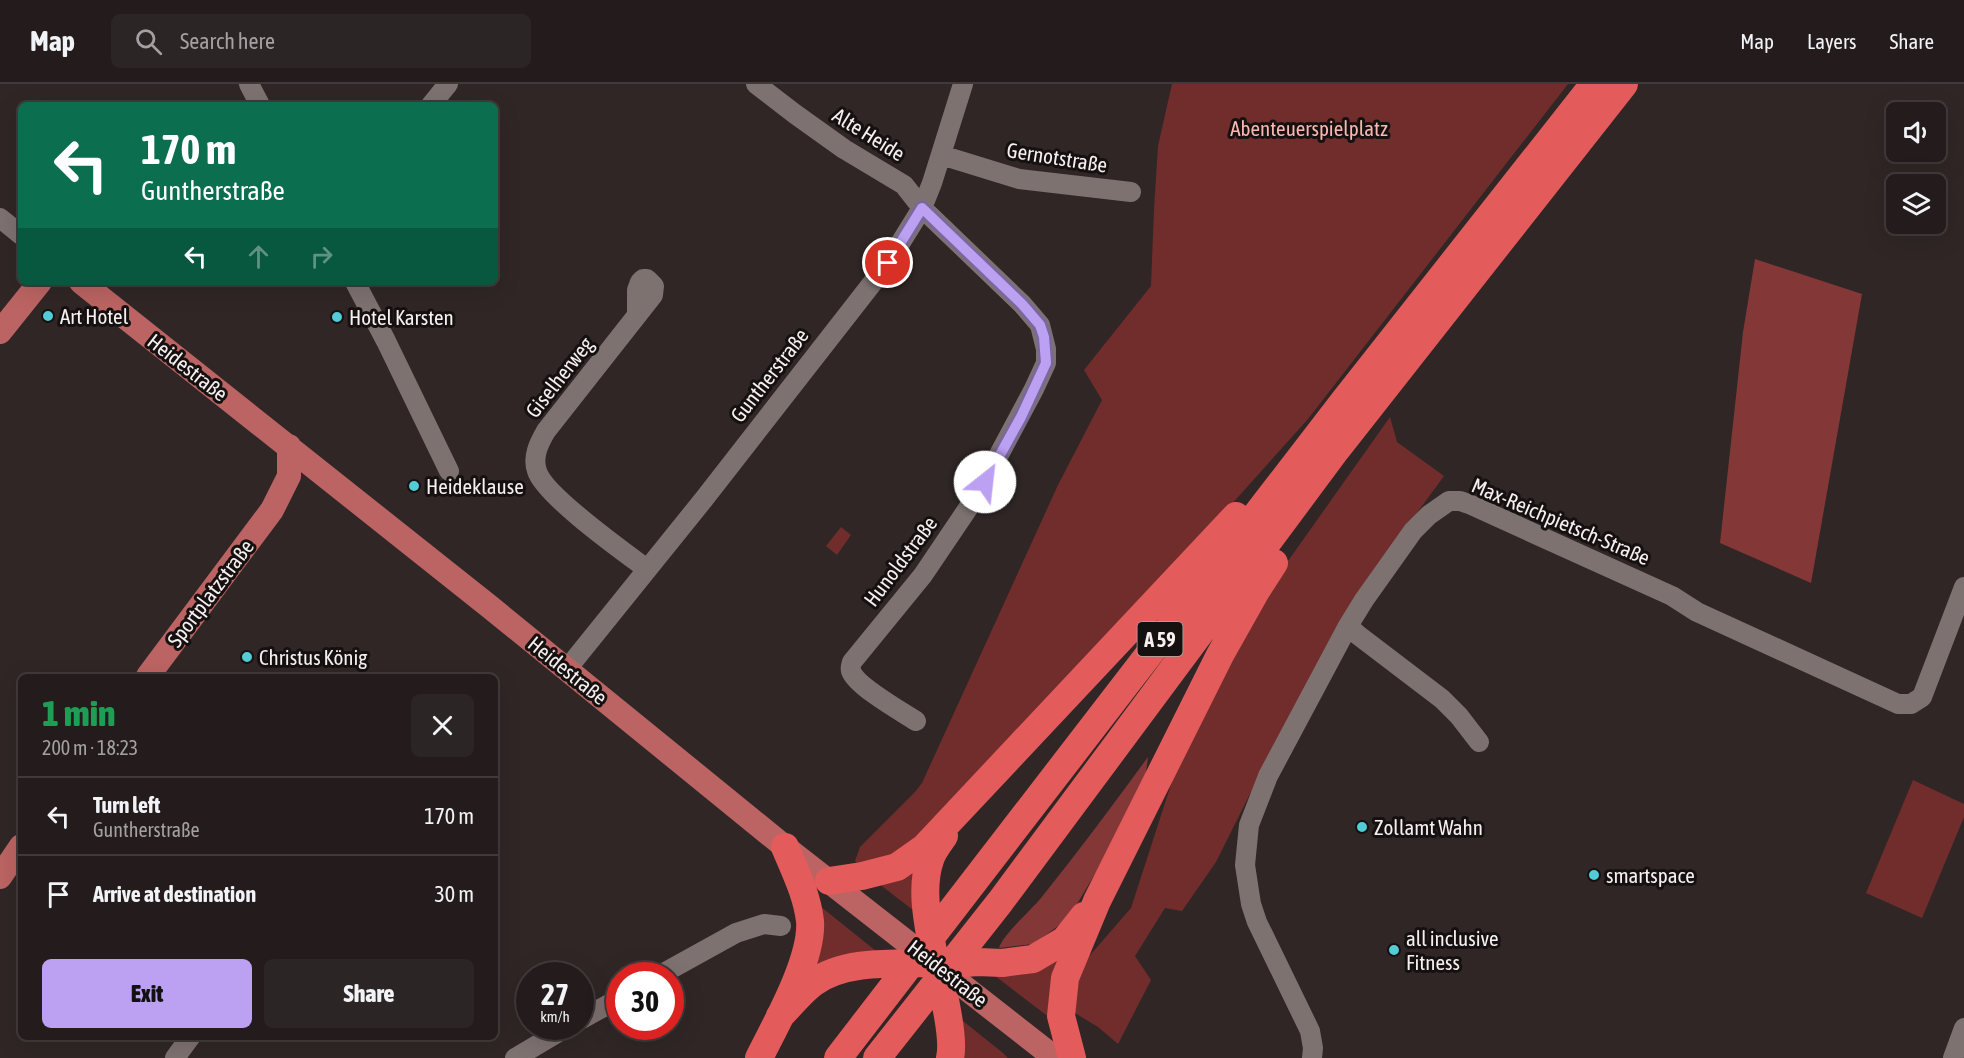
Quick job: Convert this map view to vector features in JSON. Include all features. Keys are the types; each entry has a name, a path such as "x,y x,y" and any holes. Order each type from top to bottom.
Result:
{"highway":[{"name":"A 59","path":"838,1058 1344,401 1594,84"},
{"name":"A 59","path":"878,1058 1000,902 1336,450 1624,84"},
{"path":"829,881 897,867 924,848 1344,401"},
{"path":"1072,1058 1061,1016 1065,978 1097,901 1221,655 1336,450"},
{"path":"950,1058 952,1051 948,1018 929,925 925,885 930,859 956,816"},
{"path":"759,1058 780,1016 807,952 810,923 806,901 785,847"},
{"path":"780,1016 813,982 844,968 869,964 1002,963 1033,959 1065,940 1097,901"}],"main road":[{"path":"0,332 38,285"},
{"name":"Heidestraße","path":"85,285 567,669 785,847 1055,1058"},
{"path":"272,510 289,476 289,446"},
{"path":"272,510 299,484 307,480 331,480"},
{"name":"Sportplatzstraße","path":"149,674 272,510"},
{"path":"0,877 18,850"}],"street":[{"path":"249,84 258,102"},
{"path":"433,102 448,84"},
{"name":"Alte Heide","path":"756,84 844,149 904,185 922,208"},
{"name":"Guntherstraße","path":"567,669 888,263 922,208 963,84"},
{"name":"Gernotstraße","path":"941,155 1019,179 1131,192"},
{"name":"Hunoldstraße","path":"916,721 877,696 855,678 851,672 852,662 923,575 979,492 1035,390 1046,363 1047,350 1040,325 1022,304 922,208"},
{"path":"0,218 18,232"},
{"path":"357,285 449,471"},
{"name":"Giselherweg","path":"637,314 546,431 536,450 536,470 550,490 587,523 647,569"},
{"name":"Max-Reichpietsch-Straße","path":"1312,1058 1310,1031 1257,922 1251,904 1245,866 1249,825 1268,776 1348,626 1413,531 1429,514 1449,501 1469,504 1672,596 1697,612 1898,704 1911,704 1922,697 1964,587"},
{"path":"1348,626 1428,686 1459,716 1479,742"},
{"path":"684,962 736,933 764,924 781,926"},
{"path":"1953,1058 1964,1028"},
{"path":"175,1058 188,1040"},
{"path":"515,1058 545,1040"}],"green space":[{"name":"Abenteuerspielplatz","path":"1172,84 1568,84 1308,419 1195,545 910,849 863,869 855,861 860,847 922,783 1058,485 1102,400 1084,370 1151,286 1158,146"},
{"path":"1390,417 1397,442 1444,476 1362,588 1249,796 1216,862 1182,911 1165,908 1135,956 1151,980 1118,1044 1098,1027 1070,1010 1078,969 1131,908 1177,766 1271,585"},
{"path":"841,527 851,535 837,555 826,546"},
{"path":"1913,780 1964,804 1964,817 1922,918 1866,893"},
{"path":"916,864 922,917 874,880"},
{"path":"820,906 876,951 809,977"},
{"path":"1058,951 1050,1018 986,969"},
{"path":"953,1013 1003,1053 1008,1058 957,1058"}],"shaded area":[{"path":"1755,259 1862,294 1811,583 1720,543 1743,332"},
{"path":"1148,757 1143,794 1068,919 1033,944 999,948 1109,811"}],"place":[{"name":"Art Hotel","path":"48,316"},
{"name":"Hotel Karsten","path":"337,317"},
{"name":"Heideklause","path":"414,486"},
{"name":"Christus König","path":"247,657"},
{"name":"Zollamt Wahn","path":"1362,827"},
{"name":"smartspace","path":"1594,875"},
{"name":"all inclusive Fitness","path":"1394,950"}],"route":[{"path":"888,263 922,208 976,258 1040,325 1047,350 1046,363 1035,390 985,482"}]}
